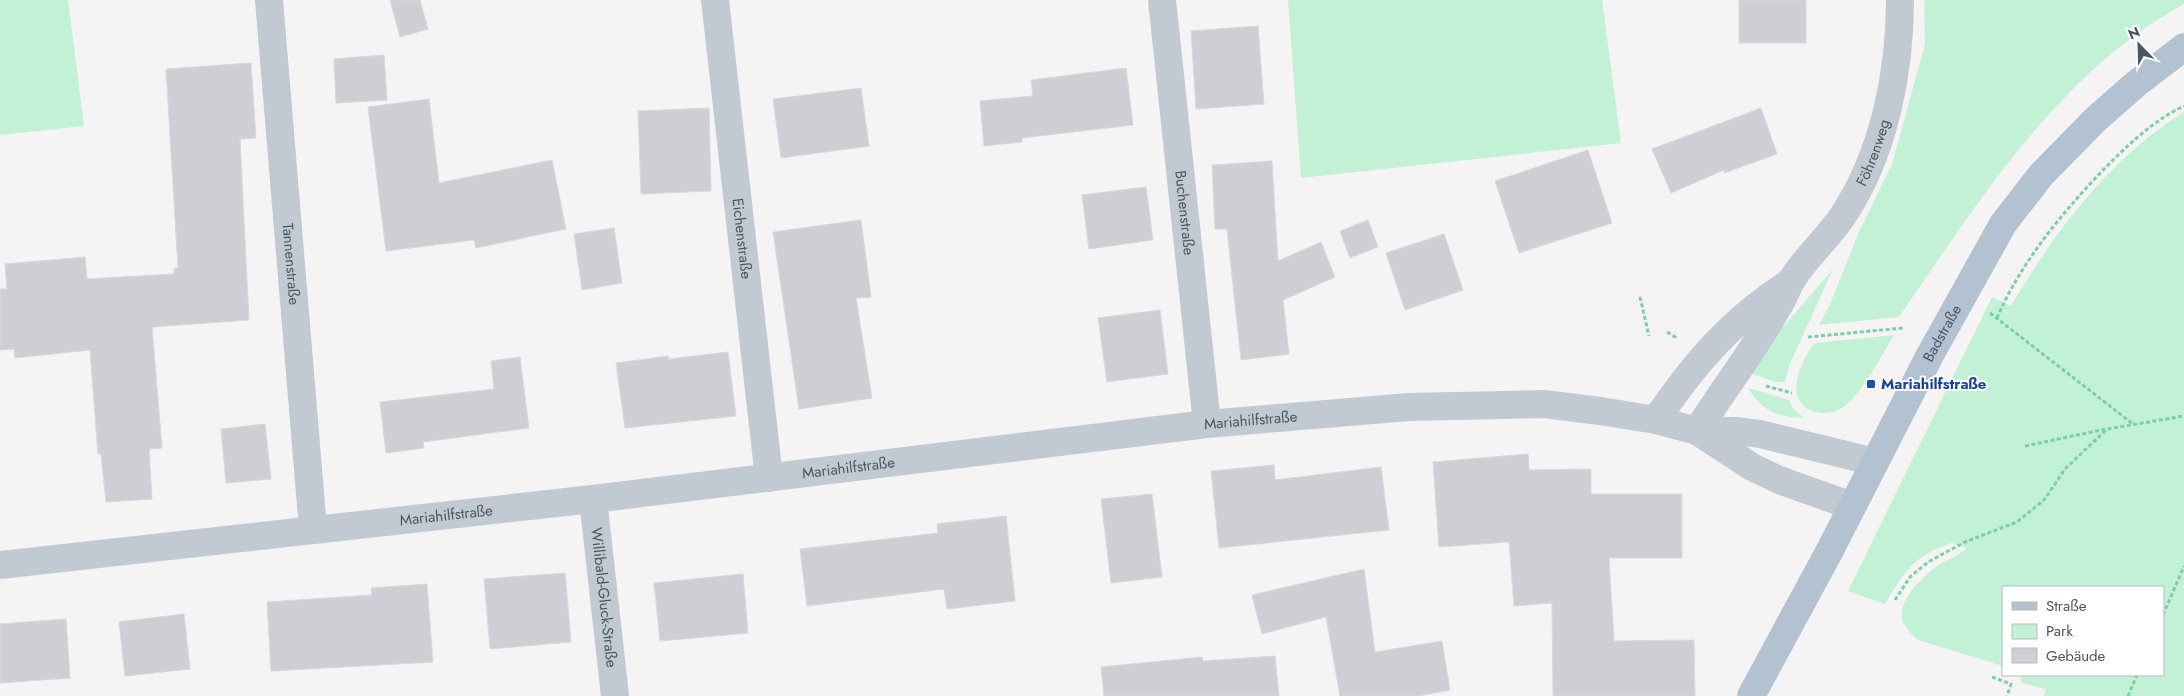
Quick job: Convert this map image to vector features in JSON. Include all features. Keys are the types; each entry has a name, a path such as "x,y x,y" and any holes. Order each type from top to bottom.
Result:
{"main road":[{"name":"Badstraße","path":"1751,696 1984,256 2021,200 2041,175 2096,119 2137,83 2184,46"}],"street":[{"name":"Tannenstraße","path":"269,0 312,529"},
{"name":"Eichenstraße","path":"715,0 769,478"},
{"name":"Buchenstraße","path":"1162,0 1207,424"},
{"name":"Föhrenweg","path":"1697,431 1770,321 1791,282 1854,199 1872,158 1896,70 1900,35 1900,0"},
{"name":"Föhrenweg","path":"1656,420 1675,392 1722,336 1755,305 1791,282"},
{"name":"Mariahilfstraße","path":"0,565 593,499 1207,424 1409,407 1544,404 1656,420 1697,431 1738,431 1760,434 1875,462"},
{"name":"Mariahilfstraße","path":"1697,431 1737,457 1779,480 1852,506"},
{"name":"Willibald-Gluck-Straße","path":"593,499 615,696"}],"path":[{"path":"1997,318 2007,296 2029,259 2052,226 2125,148 2158,121 2184,106"},
{"path":"1640,297 1649,336"},
{"path":"1985,310 2134,424"},
{"path":"1808,337 1903,328"},
{"path":"1764,386 1792,393"},
{"path":"2025,446 2107,428 2184,416"},
{"path":"1895,600 1910,577 1928,562 1965,542 2017,522 2044,500 2065,469 2107,428"},
{"path":"2164,613 2184,566"},
{"path":"2128,696 2137,676"},
{"path":"1992,678 2011,684 2007,696"}],"green space":[{"path":"0,0 68,0 84,126 0,135"},
{"path":"1288,0 1602,0 1621,143 1301,178"},
{"path":"1924,0 2184,0 2184,4 2139,33 2097,66 2059,103 1991,185 1899,317 1819,325 1831,302 1858,234 1892,164 1925,44"},
{"path":"2184,112 2184,696 2044,696 2046,689 2021,683 2020,676 2164,676 2164,586 2002,586 2002,666 1918,640 1906,628 1902,619 1904,604 1919,582 1937,566 1967,548 1951,543 1918,560 1899,582 1885,604 1848,591 1992,297 2011,306 2046,250 2086,198 2132,151"},
{"path":"1833,269 1789,366 1785,382 1775,382 1750,373 1775,336"},
{"path":"1894,335 1859,392 1846,405 1831,412 1823,413 1808,409 1802,404 1796,388 1797,381 1803,362 1810,349 1816,343"},
{"path":"1748,388 1789,400 1793,408 1804,418 1786,416 1771,411 1753,396"}],"building":[{"path":"390,0 420,0 428,29 400,37"},
{"path":"1739,0 1806,0 1806,43 1739,43"},
{"path":"1258,26 1264,104 1196,109 1191,31"},
{"path":"384,55 387,100 336,103 334,59"},
{"path":"251,63 256,138 240,139 249,320 152,327 162,448 149,449 152,499 106,502 101,454 98,454 90,350 15,358 14,349 0,350 0,289 7,289 5,264 85,257 87,279 174,274 174,268 178,268 166,69"},
{"path":"1126,68 1133,125 1022,138 1022,142 984,146 980,101 1033,96 1031,80"},
{"path":"861,88 869,146 781,158 773,99"},
{"path":"429,99 439,183 552,160 566,229 476,248 474,240 386,251 368,107"},
{"path":"709,108 711,191 641,194 638,111"},
{"path":"1761,108 1777,154 1724,173 1724,170 1671,193 1652,149"},
{"path":"1588,150 1612,223 1519,253 1495,181"},
{"path":"1272,161 1278,261 1321,242 1335,277 1283,300 1289,354 1241,360 1227,229 1215,229 1212,165"},
{"path":"1146,187 1153,240 1089,249 1082,195"},
{"path":"861,220 871,297 856,298 872,398 799,409 773,232"},
{"path":"1368,220 1378,247 1350,258 1340,231"},
{"path":"614,228 622,283 582,290 574,234"},
{"path":"1444,234 1463,290 1405,310 1386,253"},
{"path":"1160,310 1168,374 1107,382 1098,318"},
{"path":"728,352 736,416 625,428 616,363 668,356 669,359"},
{"path":"520,357 529,428 423,442 424,448 386,453 380,402 494,389 491,361"},
{"path":"265,424 271,479 226,483 221,429"},
{"path":"1528,454 1529,470 1591,469 1591,494 1682,494 1682,558 1609,558 1614,641 1694,640 1695,696 1553,696 1552,603 1514,606 1509,542 1439,547 1433,462"},
{"path":"1274,465 1275,480 1381,467 1389,530 1219,548 1211,471"},
{"path":"1152,494 1162,577 1111,583 1101,499"},
{"path":"1006,516 1015,601 947,609 944,589 807,606 800,549 938,533 937,524"},
{"path":"1364,569 1375,652 1442,641 1450,690 1419,696 1340,696 1326,617 1262,634 1252,595"},
{"path":"565,573 571,642 490,649 484,579"},
{"path":"743,574 748,633 660,641 654,583"},
{"path":"427,584 433,662 271,671 267,602 372,595 371,588"},
{"path":"184,614 190,669 125,676 119,622"},
{"path":"66,619 70,678 0,683 0,624"},
{"path":"1275,656 1279,696 1104,696 1101,667 1202,657 1203,661"}],"place":[{"name":"Mariahilfstraße","path":"1871,384"}]}
